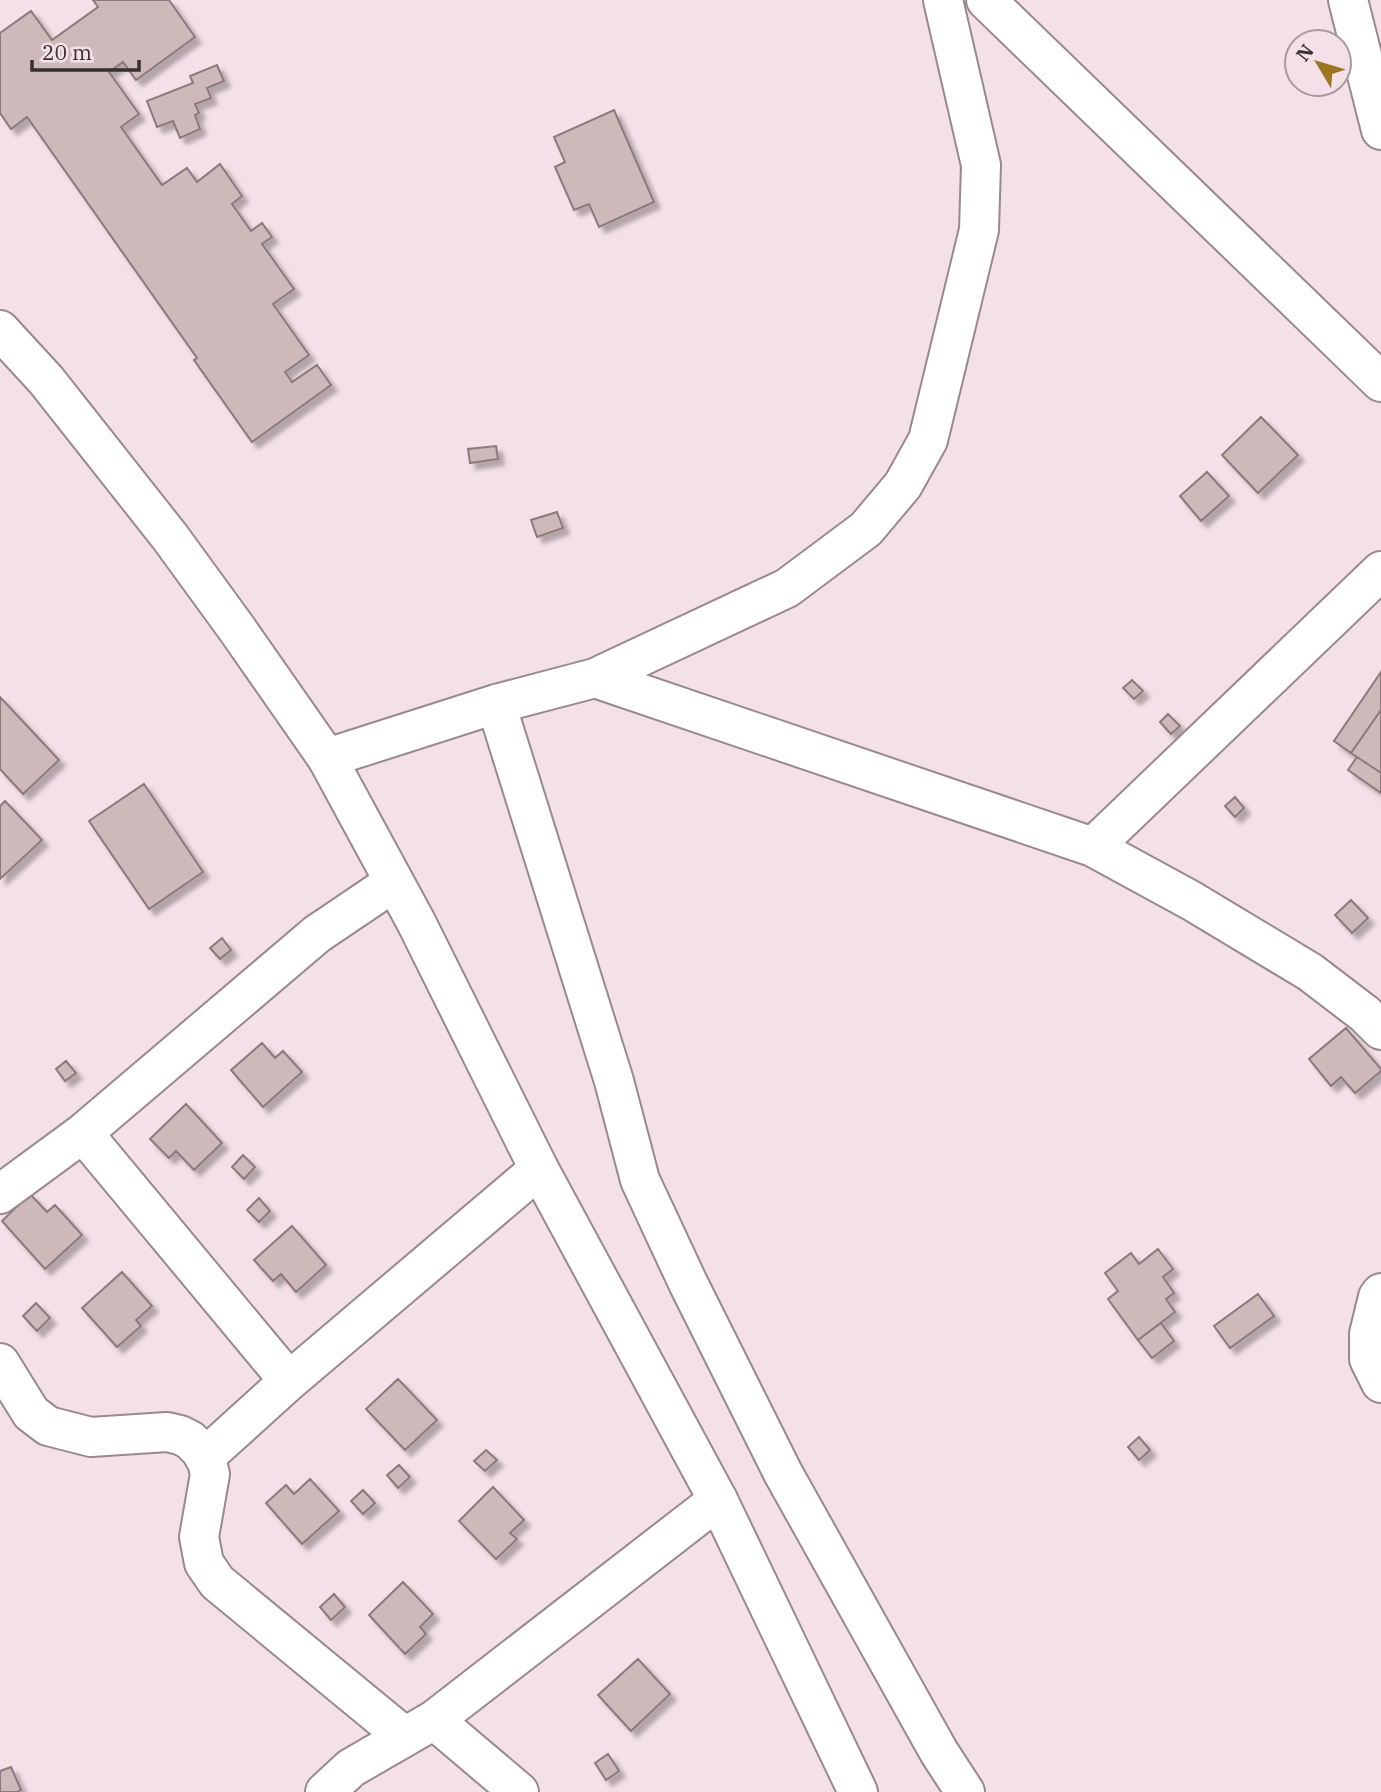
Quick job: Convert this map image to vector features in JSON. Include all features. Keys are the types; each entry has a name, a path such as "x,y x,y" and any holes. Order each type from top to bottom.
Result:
{"street":[{"path":"327,758 496,704 595,678 787,588 866,529 903,485 928,440 979,229 981,165 943,0"},
{"path":"986,0 1381,382"},
{"path":"1348,0 1381,130"},
{"path":"0,330 46,380 170,537 327,758 422,934 539,1170 718,1500 858,1792"},
{"path":"1093,848 1381,571"},
{"path":"595,678 1093,848 1192,901 1310,972 1365,1014 1381,1030"},
{"path":"496,704 614,1081 640,1180 783,1473 939,1752 965,1792"},
{"path":"0,1194 83,1133 317,934 394,882"},
{"path":"83,1133 289,1381"},
{"path":"205,1457 289,1381 539,1170"},
{"path":"1381,1293 1369,1334 1369,1359 1381,1383"},
{"path":"0,1363 31,1413 48,1426 91,1437 167,1432 190,1440 205,1457 210,1474 199,1537 204,1563 218,1582 420,1729 519,1792"},
{"path":"325,1792 351,1768 420,1729 718,1500"}],"building":[{"path":"93,0 169,0 195,37 136,80 123,62 109,72 139,114 121,127 162,185 187,168 197,182 220,164 242,196 232,204 251,231 262,223 272,237 262,244 294,289 273,304 309,355 285,372 292,382 317,365 331,385 252,442 194,360 197,358 27,117 11,129 0,113 0,33 31,11 52,40 98,7"},
{"path":"217,65 224,81 207,88 211,98 195,104 199,113 195,115 200,129 180,138 173,121 157,127 147,101 193,83 190,76"},
{"path":"614,110 654,202 599,227 589,204 574,210 555,167 565,162 554,137"},
{"path":"1261,417 1298,455 1258,493 1222,455"},
{"path":"496,446 498,459 470,463 468,449"},
{"path":"1207,472 1229,496 1201,521 1180,496"},
{"path":"557,512 563,528 537,537 531,520"},
{"path":"1381,672 1381,710 1351,753 1334,741"},
{"path":"1132,680 1143,691 1134,699 1123,688"},
{"path":"0,697 59,760 23,794 0,769"},
{"path":"1381,710 1381,773 1351,753"},
{"path":"1168,714 1180,726 1171,734 1160,722"},
{"path":"1357,757 1381,773 1381,793 1348,770"},
{"path":"144,784 203,872 149,909 89,821"},
{"path":"1235,797 1244,808 1235,817 1225,806"},
{"path":"5,801 42,840 0,879 0,806"},
{"path":"1351,900 1368,918 1352,933 1335,915"},
{"path":"222,938 231,950 220,959 210,948"},
{"path":"1346,1028 1381,1069 1355,1093 1341,1077 1331,1086 1309,1059"},
{"path":"262,1043 275,1058 283,1051 302,1072 263,1107 231,1070"},
{"path":"66,1061 76,1073 65,1081 56,1069"},
{"path":"186,1104 222,1143 194,1170 176,1151 169,1158 150,1139"},
{"path":"243,1155 255,1167 244,1179 232,1167"},
{"path":"30,1194 47,1212 55,1205 82,1235 45,1269 2,1221"},
{"path":"259,1198 270,1211 259,1222 247,1210"},
{"path":"292,1226 326,1265 296,1292 281,1274 273,1281 254,1260"},
{"path":"1158,1249 1173,1269 1163,1277 1174,1293 1166,1299 1175,1312 1138,1340 1108,1299 1118,1291 1105,1273 1131,1253 1139,1264"},
{"path":"122,1272 152,1306 136,1320 141,1326 117,1347 82,1308"},
{"path":"1258,1294 1274,1316 1230,1348 1214,1326"},
{"path":"36,1303 50,1318 37,1331 23,1316"},
{"path":"1161,1323 1174,1341 1152,1358 1138,1340"},
{"path":"398,1379 437,1420 405,1450 366,1409"},
{"path":"1139,1437 1150,1450 1139,1460 1128,1447"},
{"path":"486,1450 497,1460 485,1471 474,1461"},
{"path":"399,1465 410,1477 398,1488 387,1475"},
{"path":"310,1479 339,1511 302,1544 266,1503 286,1485 294,1494"},
{"path":"493,1487 524,1520 510,1533 517,1539 496,1559 459,1521"},
{"path":"363,1490 375,1503 363,1514 351,1501"},
{"path":"403,1582 433,1614 420,1627 426,1634 405,1654 369,1615"},
{"path":"334,1594 345,1607 331,1620 320,1607"},
{"path":"638,1659 670,1694 631,1731 598,1695"},
{"path":"608,1754 619,1771 606,1780 595,1763"},
{"path":"11,1767 21,1790 0,1792 0,1771"}]}
